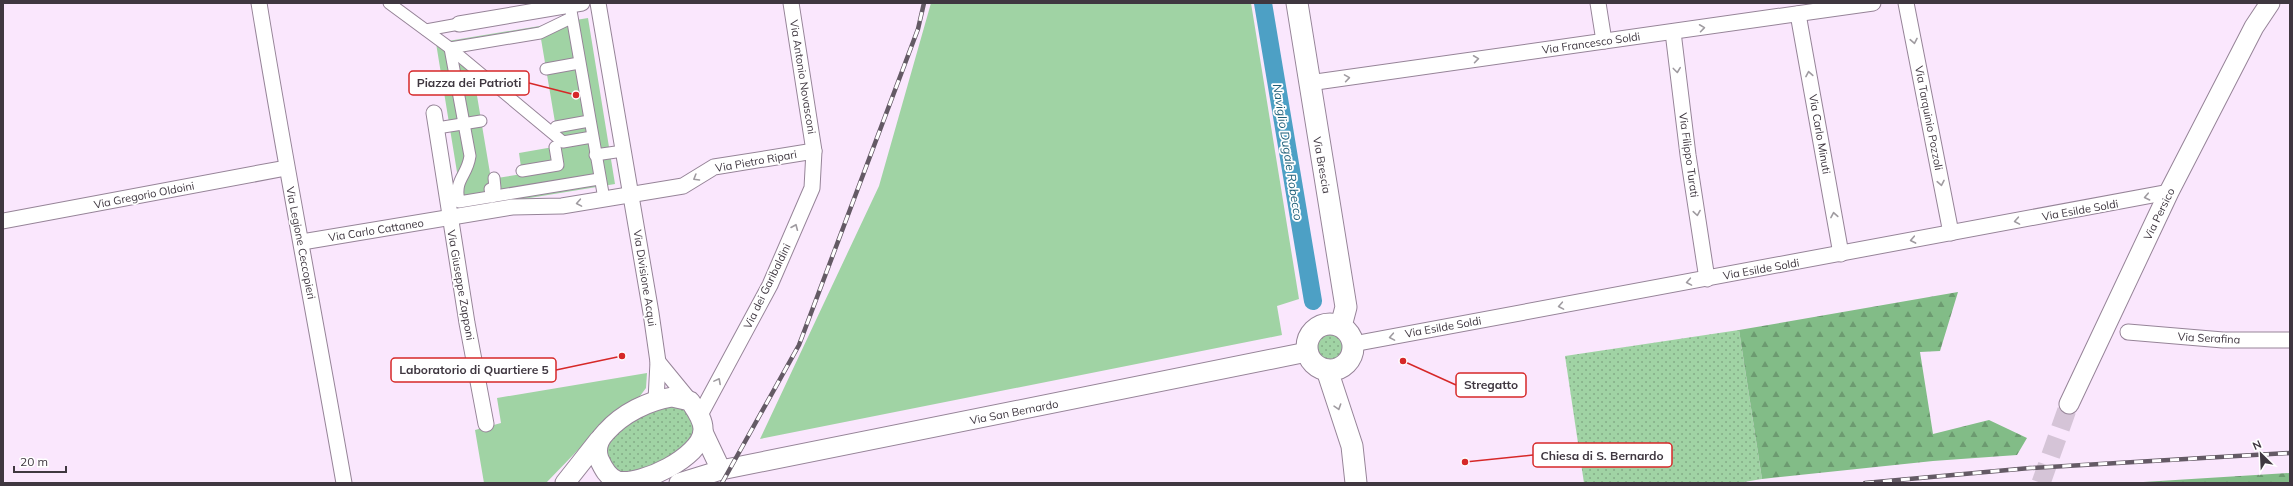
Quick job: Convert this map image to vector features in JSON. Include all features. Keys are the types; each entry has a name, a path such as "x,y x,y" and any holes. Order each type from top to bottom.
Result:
{"main road":[{"name":"Via Brescia","path":"1297,3 1346,306 1341,326"},
{"path":"1326,324 1341,326 1347,330 1353,344 1352,352 1345,364 1339,368 1326,370 1314,364 1307,352 1306,345 1312,331 1326,324"},
{"path":"1326,370 1352,446 1356,483"}],"street":[{"name":"Via Legione Ceccopieri","path":"259,3 286,168 302,242 344,483"},
{"path":"389,3 450,48 563,142 592,137"},
{"name":"Via Divisione Acqui","path":"598,3 658,362 656,400"},
{"name":"Via Antonio Novasconi","path":"791,3 814,151"},
{"path":"1598,3 1604,41"},
{"name":"Via Francesco Soldi","path":"1309,84 1873,3"},
{"name":"Via Tarquinio Pozzoli","path":"1906,3 1951,233"},
{"name":"Via Persico","path":"2254,27 2260,3"},
{"name":"Via Persico","path":"2069,404 2169,192 2254,27 2270,3"},
{"path":"426,30 459,24 574,9"},
{"path":"450,48 540,33 574,9"},
{"path":"574,9 579,63 599,179 604,199"},
{"name":"Via Carlo Minuti","path":"1798,14 1841,254"},
{"name":"Via Filippo Turati","path":"1673,32 1688,155 1707,278"},
{"path":"450,48 470,156 468,165 457,186 459,202 599,179"},
{"path":"546,69 579,63"},
{"name":"Via Giuseppe Zapponi","path":"434,113 450,218 486,424"},
{"path":"436,128 481,121"},
{"path":"556,127 589,121"},
{"path":"522,171 558,165 555,147"},
{"path":"595,156 623,151"},
{"name":"Via Pietro Ripari","path":"604,199 683,186 714,167 814,151"},
{"name":"Via dei Garibaldini","path":"698,416 770,285 812,188 814,151"},
{"name":"Via Gregorio Oldoini","path":"3,221 286,168"},
{"path":"492,197 490,189 495,188 494,178"},
{"name":"Via Esilde Soldi","path":"1353,344 2169,192"},
{"name":"Via Carlo Cattaneo","path":"302,242 512,207 562,206 604,199"},
{"name":"Via Serafina","path":"2128,332 2223,340 2290,340"},
{"name":"Via San Bernardo","path":"679,483 721,470 1307,352"},
{"path":"658,362 698,416 721,470"},
{"path":"565,483 611,426 656,400 672,397 698,416"},
{"path":"599,440 598,455 605,472 618,481 637,483 661,473 692,453 698,416"}],"green space":[{"path":"931,3 1251,3 1299,299 1277,306 1282,335 760,439 879,186"},
{"path":"588,18 615,184 463,209 436,43","holes":["540,33 559,146 519,153 522,174 491,179 472,66 450,48"]},
{"path":"1958,292 1940,351 1920,352 1933,434 1989,420 2027,438 2017,455 1933,461 1762,479 1739,330"},
{"path":"1739,330 1762,479 1738,483 1584,483 1565,356"},
{"path":"1330,334 1339,338 1343,347 1339,356 1330,360 1321,356 1317,347 1321,338"},
{"path":"647,373 646,388 640,396 605,422 546,483 484,483 475,430 501,423 497,398"},
{"path":"672,406 685,409 694,425 694,431 690,439 683,447 664,462 641,472 631,474 622,473 615,469 608,458 606,448 610,439 628,424"},
{"path":"2290,473 2290,483 2127,483"}],"waterway":[{"name":"Naviglio Dugale Robecco","path":"1263,3 1313,301"}],"tunnel":[{"path":"2041,483 2069,404"}],"railway":[{"path":"722,483 799,345 918,29 924,3"},
{"path":"1865,483 2030,468 2290,453"}],"place":[{"name":"Piazza dei Patrioti","path":"576,95"},
{"name":"Laboratorio di Quartiere 5","path":"622,356"},
{"name":"Stregatto","path":"1403,361"},
{"name":"Chiesa di S. Bernardo","path":"1465,462"}]}
